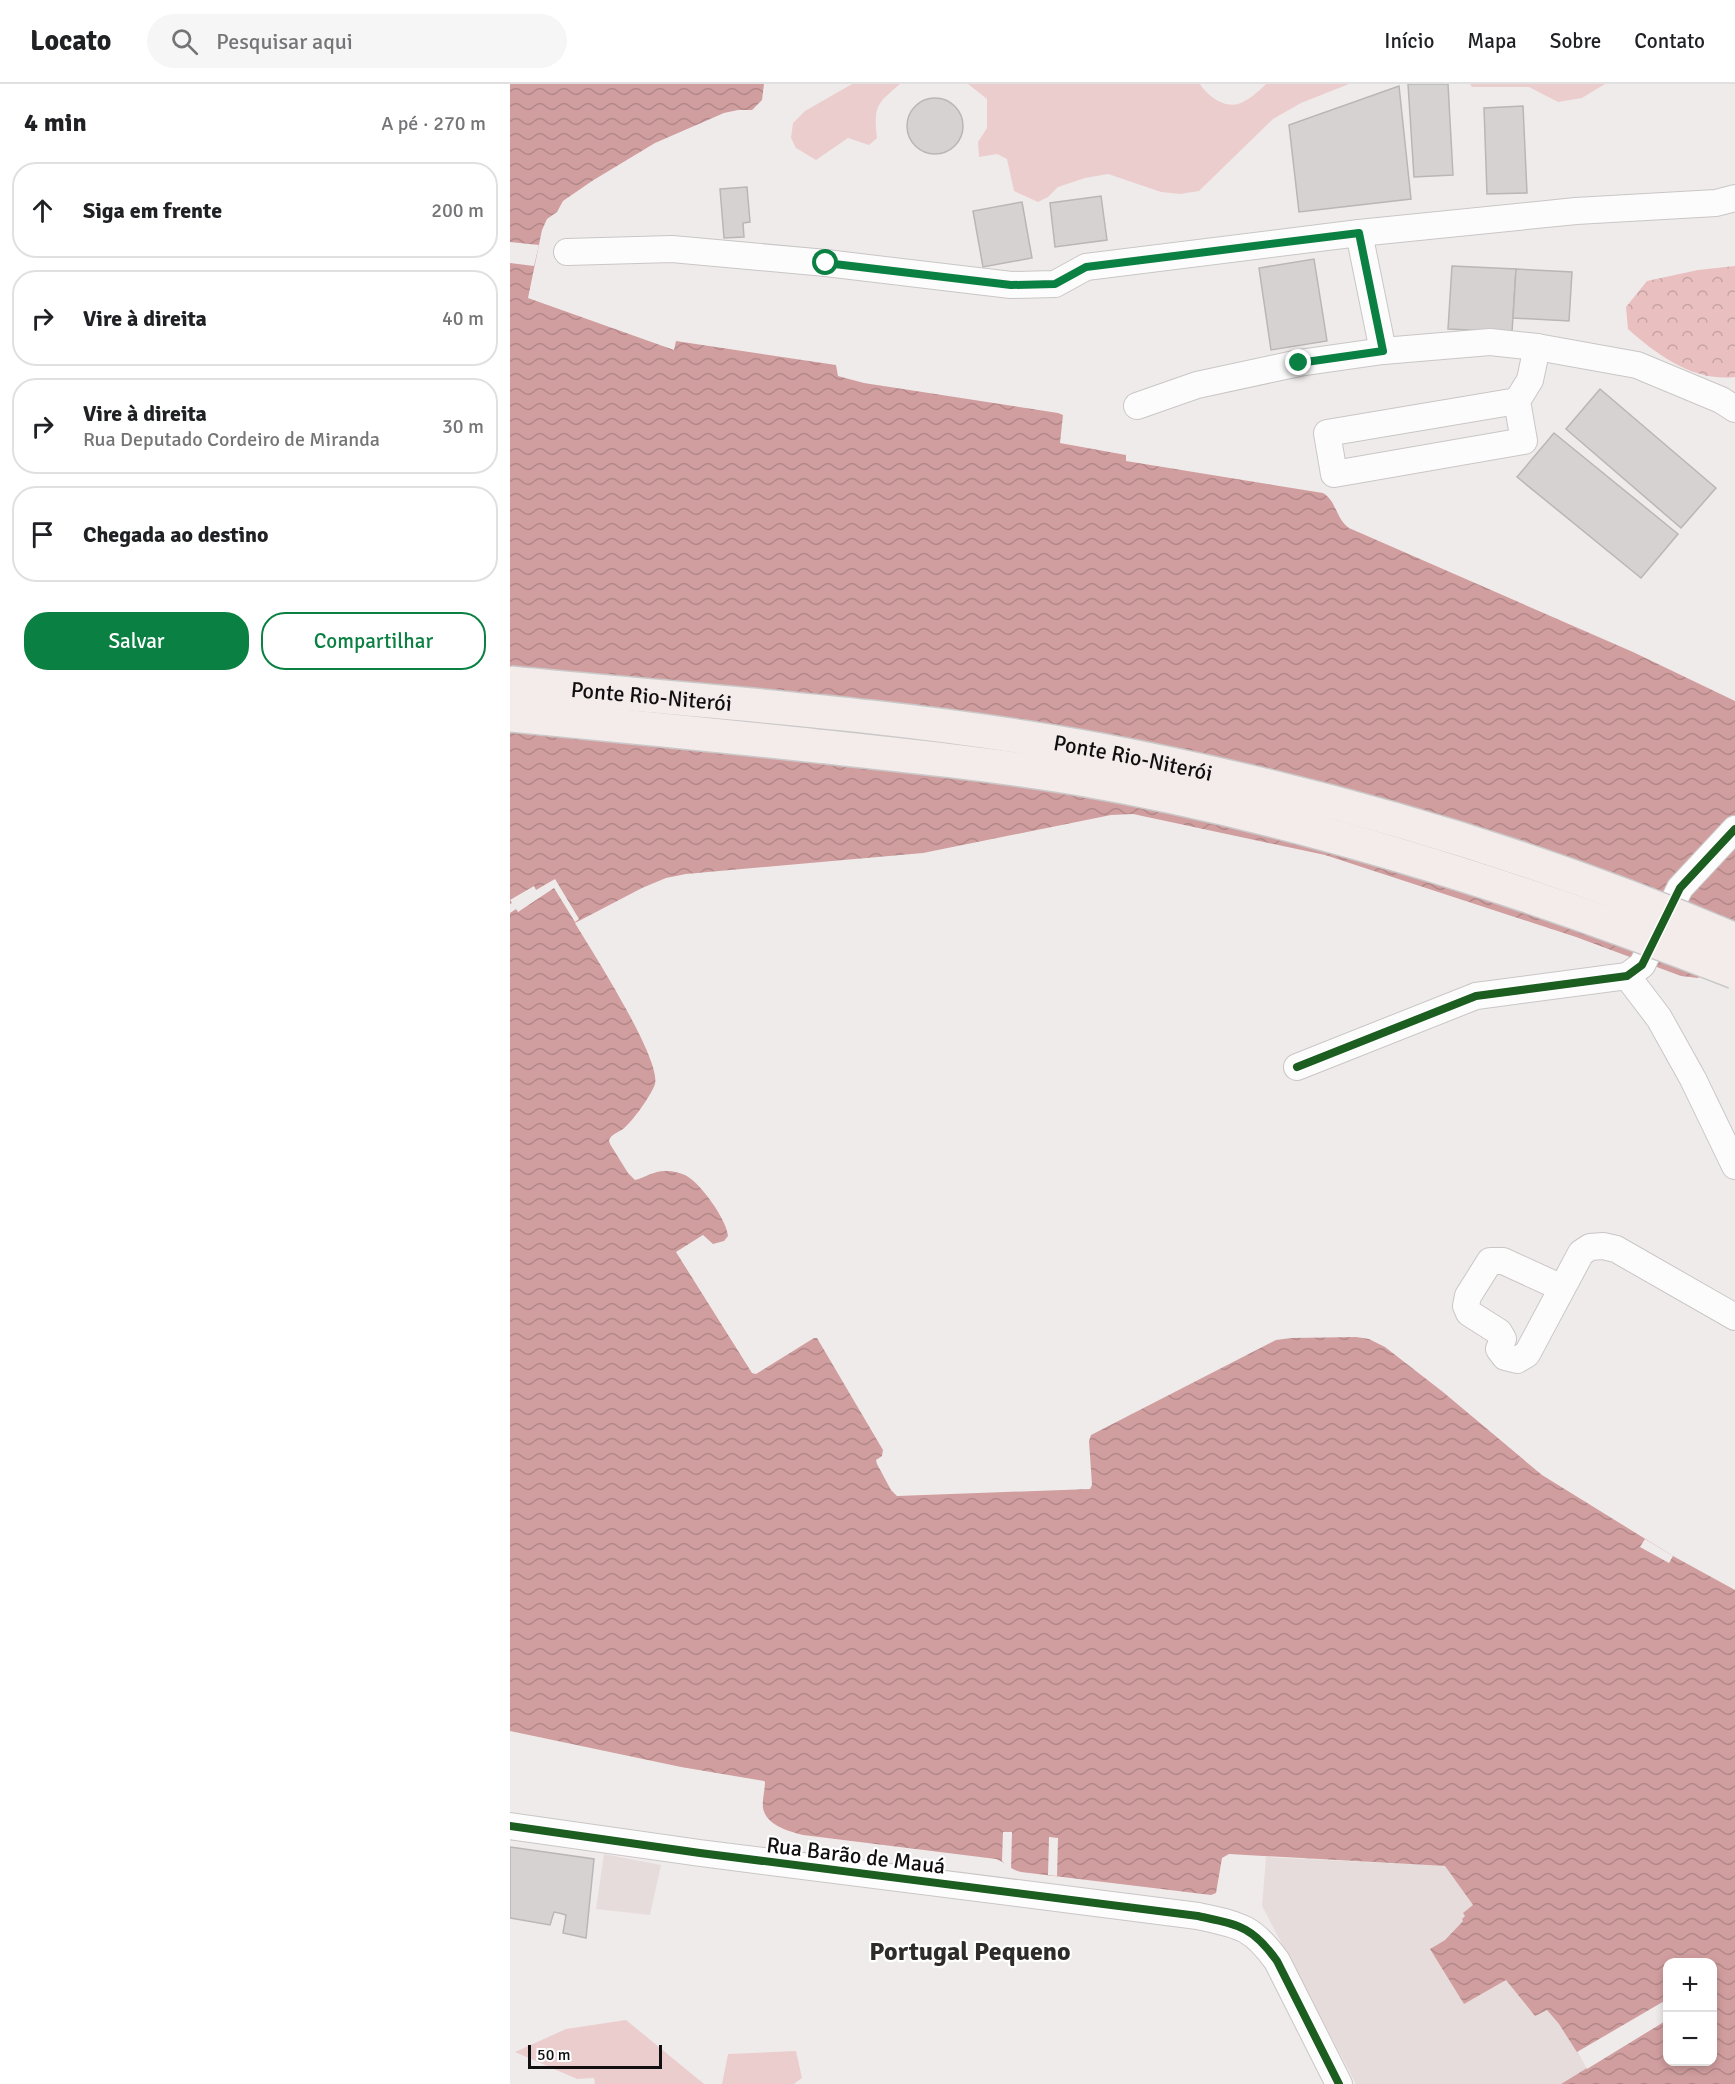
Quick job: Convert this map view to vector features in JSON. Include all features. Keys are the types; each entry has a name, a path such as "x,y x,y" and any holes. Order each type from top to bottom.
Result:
{"highway":[{"name":"Ponte Rio-Niterói","path":"510,683 742,703 950,728 1100,750 1298,793 1412,825 1565,873 1735,940"},
{"name":"Ponte Rio-Niterói","path":"510,715 950,759 1077,778 1168,797 1283,823 1409,858 1562,907 1735,972"}],"street":[{"path":"567,252 672,249 826,263 1011,285 1055,284 1086,267 1359,233 1576,211 1716,203 1735,198"},
{"path":"1359,233 1383,351"},
{"path":"1137,406 1209,383 1299,363 1383,351 1490,342 1537,347 1637,365 1721,400 1735,409"},
{"path":"1517,401 1327,433 1334,474 1524,441 1517,401 1530,380 1537,347"},
{"path":"1634,970 1680,888 1735,829"},
{"path":"1297,1067 1476,996 1634,970"},
{"path":"1634,970 1693,1079 1735,1166"},
{"path":"1562,1288 1581,1253 1590,1247 1602,1246 1616,1249 1735,1317"},
{"name":"Rua Barão de Mauá","path":"510,1826 700,1853 1198,1916 1242,1927 1255,1934 1277,1961 1340,2084"}],"shaded area":[{"path":"852,84 900,84 885,97 878,107 876,113 877,138 869,145 848,138 816,160 796,148 791,138 793,123 805,111"},
{"path":"968,84 1200,84 1216,100 1232,105 1246,101 1266,84 1349,84 1301,103 1273,119 1199,191 1180,194 1161,192 1108,174 1085,178 1058,187 1048,197 1038,202 1014,191 1007,159 997,154 979,157 978,142 987,128 987,99"},
{"path":"1470,84 1605,84 1582,98 1558,102 1529,87 1472,87"},
{"path":"604,1854 661,1865 650,1915 596,1909"},
{"path":"1266,1857 1445,1866 1473,1905 1464,1913 1463,1921 1445,1940 1430,1949 1506,1980 1547,2010 1559,2024 1663,2020 1663,2022 1561,2084 1356,2084 1262,1906"},
{"path":"626,2020 704,2084 595,2084 594,2078 577,2079 515,2052 566,2029"},
{"path":"796,2051 802,2078 794,2084 722,2084 728,2054"}],"green space":[{"path":"1735,266 1735,377 1705,375 1677,365 1628,329 1626,307 1647,281 1698,270"}],"water":[{"path":"510,84 764,84 762,100 752,110 724,113 655,143 563,201 557,212 547,219 542,230 528,298 674,350 676,341 836,365 838,376 864,383 1058,413 1063,415 1060,443 1126,455 1126,461 1323,493 1331,500 1341,520 1349,528 1633,652 1735,701 1735,933 1698,978 1681,976 1576,937 1325,855 1133,814 1111,815 923,853 686,874 666,878 642,888 575,923 637,1029 654,1071 655,1084 650,1095 627,1126 610,1138 610,1144 635,1180 658,1172 674,1172 691,1179 705,1193 723,1221 728,1236 724,1241 713,1244 703,1235 676,1252 752,1373 756,1374 817,1338 883,1450 882,1456 876,1460 877,1464 891,1490 897,1496 1090,1489 1092,1485 1089,1441 1091,1435 1276,1340 1356,1337 1369,1339 1385,1347 1542,1475 1673,1556 1735,1590 1735,2084 1561,2084 1587,2068 1559,2024 1547,2010 1535,2016 1506,1980 1464,2004 1430,1949 1445,1940 1463,1921 1465,1916 1463,1913 1473,1905 1445,1866 1229,1854 1222,1858 1216,1893 1211,1895 1021,1872 996,1859 803,1835 785,1829 768,1819 763,1808 764,1781 681,1767 510,1731"}],"pier":[{"path":"510,242 539,245 534,266 510,263"},
{"path":"555,879 579,919 575,922 554,888 518,912 516,909 510,913 512,903 510,900 534,886 536,890"},
{"path":"1645,1539 1673,1556 1669,1563 1640,1547"},
{"path":"1003,1832 1012,1832 1011,1870 1002,1861"},
{"path":"1049,1837 1058,1838 1057,1876 1048,1875"},
{"path":"1663,2002 1663,2022 1587,2069 1577,2052"}],"building":[{"path":"1408,84 1448,84 1453,175 1414,177"},
{"path":"1399,86 1411,199 1299,212 1289,125"},
{"path":"929,98 941,98 951,102 959,110 963,126 959,142 951,150 941,154 929,154 919,150 911,142 907,132 907,120 911,110 919,102"},
{"path":"1523,106 1527,193 1487,194 1484,108"},
{"path":"747,187 750,222 743,223 744,237 724,238 720,189"},
{"path":"1101,196 1107,240 1055,247 1050,203"},
{"path":"1022,202 1032,258 983,267 973,211"},
{"path":"1314,259 1327,341 1271,350 1259,268"},
{"path":"1452,266 1516,269 1512,332 1448,329"},
{"path":"1516,269 1572,272 1569,321 1513,318"},
{"path":"1600,389 1716,488 1681,528 1566,429"},
{"path":"1554,433 1678,534 1641,578 1517,477"},
{"path":"510,1847 594,1859 586,1938 563,1933 566,1915 559,1913 554,1912 550,1925 510,1918"}],"cycle path":[{"path":"1297,1067 1476,996 1627,976 1642,965 1680,888 1735,829"},
{"path":"510,1826 700,1853 1198,1916 1234,1925 1260,1940 1277,1961 1339,2084"}],"district":[{"name":"Portugal Pequeno","path":"970,1951"}],"route":[{"path":"826,263 1011,285 1055,284 1086,267 1359,233 1383,351 1299,363"}]}
